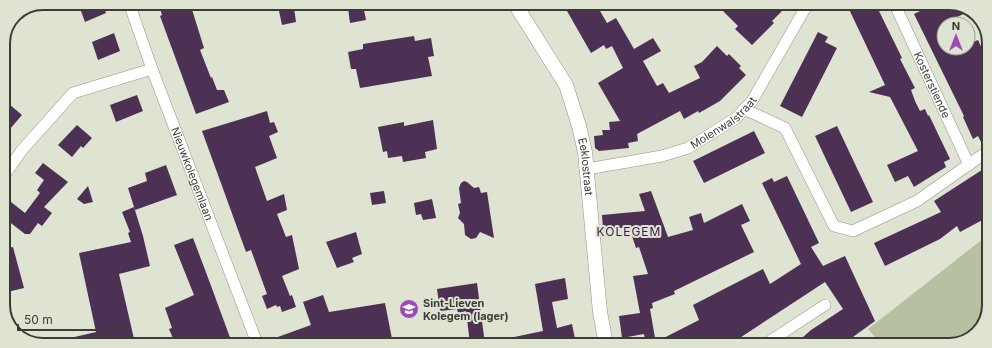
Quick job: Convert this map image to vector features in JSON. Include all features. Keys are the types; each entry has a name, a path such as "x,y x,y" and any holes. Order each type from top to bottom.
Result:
{"street":[{"name":"Nieuwkolegemlaan","path":"131,10 152,69 255,338"},
{"name":"Eeklostraat","path":"519,10 566,85 579,126 587,169 600,312 605,338"},
{"name":"Molenwalstraat","path":"587,169 662,156 688,148 736,118 752,101 803,10"},
{"name":"Kosterstiende","path":"897,10 969,165"},
{"path":"10,167 22,150 73,93 152,69"},
{"path":"744,109 785,128 834,226 853,231 917,201 982,155"},
{"path":"775,338 825,305"}],"green space":[{"path":"982,240 981,312 978,322 966,334 949,338 874,338 875,337 868,329"}],"building":[{"path":"81,10 105,10 106,13 85,22"},
{"path":"161,10 192,10 204,48 200,50 211,78 212,77 217,90 224,90 229,102 196,114 160,16 162,15"},
{"path":"294,10 296,22 282,25 279,11"},
{"path":"348,10 364,10 366,20 350,23"},
{"path":"566,10 599,10 607,23 616,18 634,49 653,38 661,51 643,61 657,86 663,83 669,93 700,78 694,66 702,62 717,46 727,56 729,54 741,66 739,68 746,75 720,101 699,113 698,111 684,119 680,111 637,134 638,141 628,143 629,148 599,151 595,148 594,136 603,135 602,130 610,130 609,122 620,121 598,83 623,68 612,46 606,49 604,45 591,53"},
{"path":"722,10 782,11 772,21 774,23 752,45 735,29 738,26"},
{"path":"849,10 878,10 902,58 900,59 915,88 911,90 915,101 920,111 925,109 928,116 929,115 950,159 944,162 946,167 914,187 908,176 895,182 887,165 918,151 890,97 869,92 885,85"},
{"path":"920,10 949,10 965,13 959,16 936,16 936,56 976,56 976,41 978,40 982,48 982,144 978,136 973,139 963,117 964,116 914,14"},
{"path":"818,32 828,37 825,42 837,48 802,117 780,106"},
{"path":"114,33 120,51 98,60 92,42"},
{"path":"414,36 415,41 431,38 434,56 428,57 432,76 360,88 356,69 351,69 348,52 363,49 363,44"},
{"path":"137,95 143,111 116,122 110,105"},
{"path":"10,105 22,115 10,129"},
{"path":"267,111 270,123 274,122 278,132 269,136 277,158 255,167 267,201 284,194 287,210 277,214 286,237 292,235 299,269 282,276 290,296 292,295 296,307 282,312 280,306 277,307 276,305 267,309 262,296 267,294 251,250 246,252 202,131"},
{"path":"433,120 437,149 425,152 426,158 403,162 402,156 388,158 387,151 383,152 378,127 404,122 404,126"},
{"path":"77,125 92,138 83,148 81,146 72,157 58,145"},
{"path":"837,126 873,202 851,212 815,136"},
{"path":"754,131 765,153 704,183 693,161"},
{"path":"43,163 68,182 44,207 52,213 42,226 38,223 30,234 25,234 10,222 10,203 11,202 25,213 40,193 37,190 44,180 35,173"},
{"path":"166,165 177,195 135,210 128,188 147,181 145,173"},
{"path":"982,170 982,220 960,232 957,226 940,239 885,266 874,243 941,212 934,201"},
{"path":"787,176 819,243 811,247 823,266 845,256 875,321 852,338 802,338 811,330 843,309 825,282 740,338 664,338 699,320 693,305 763,269 770,284 801,264 762,183 772,178 774,182"},
{"path":"464,181 474,188 479,187 481,193 487,192 494,238 480,232 476,238 471,239 465,235 464,224 458,218 460,213 458,204 461,203 459,188 461,183"},
{"path":"88,186 93,202 84,204 77,199"},
{"path":"384,191 386,203 372,205 370,193"},
{"path":"651,191 668,237 693,230 689,217 701,213 704,223 742,204 750,221 741,225 754,252 674,291 675,294 652,303 653,308 650,309 655,338 645,338 644,334 622,338 619,316 640,313 633,276 648,274 639,247 636,248 629,227 603,230 602,215 645,211 639,194"},
{"path":"432,199 436,218 423,220 421,214 416,215 414,203"},
{"path":"134,207 150,266 119,274 134,338 70,338 96,332 79,253 131,242 128,233 130,232 122,212"},
{"path":"356,232 362,254 352,258 354,262 337,268 326,242"},
{"path":"193,238 230,338 173,338 169,329 172,328 165,308 194,295 174,245"},
{"path":"13,247 24,288 10,291 10,248"},
{"path":"565,278 568,299 552,302 557,328 572,324 575,338 509,338 543,331 535,284"},
{"path":"477,283 484,338 469,338 466,311 458,313 457,309 440,311 437,289"},
{"path":"323,295 329,312 385,303 392,338 275,338 311,325 303,302"}],"place":[{"name":"Sint-Lieven Kolegem (lager)","path":"409,309"}],"district":[{"name":"KOLEGEM","path":"629,231"}]}
